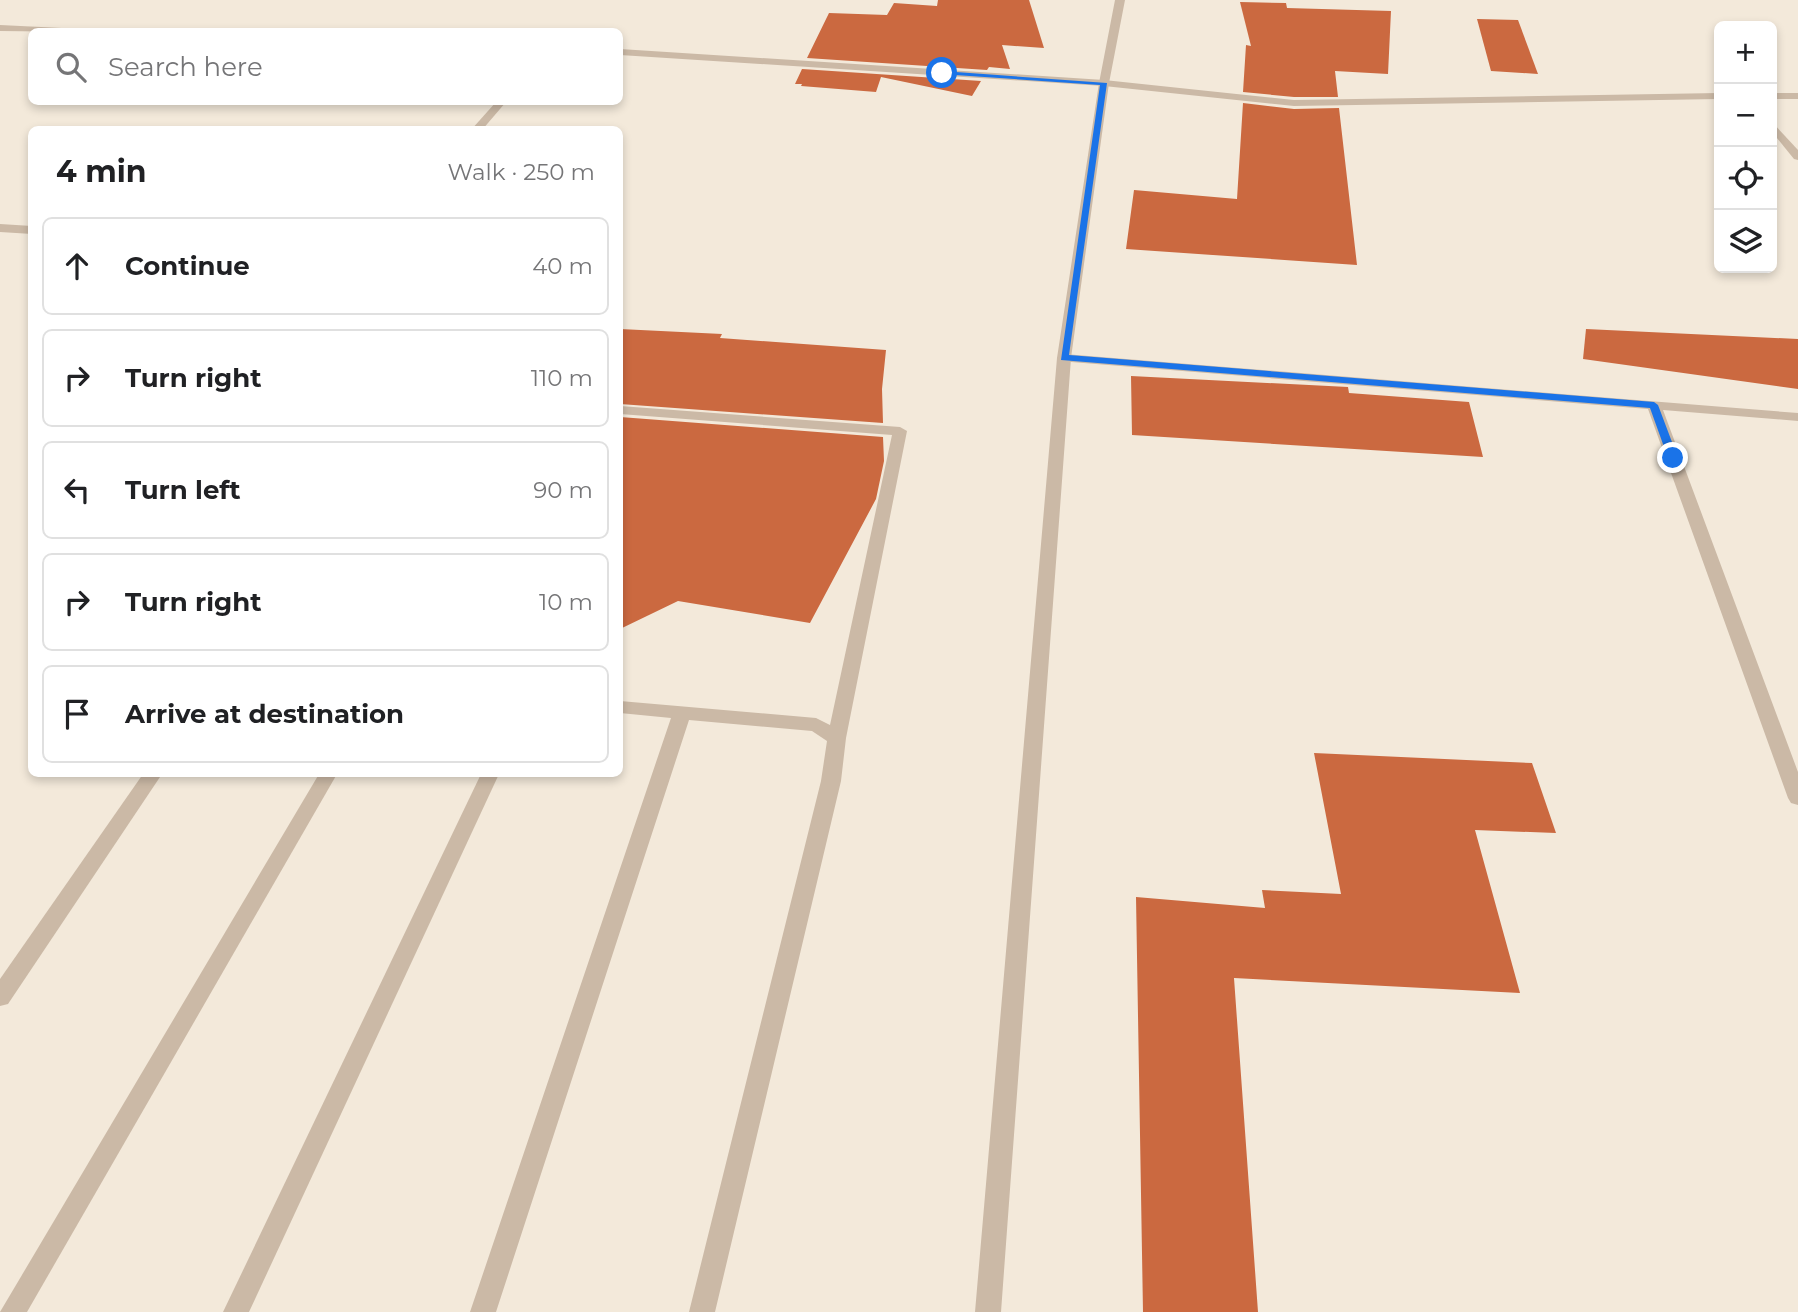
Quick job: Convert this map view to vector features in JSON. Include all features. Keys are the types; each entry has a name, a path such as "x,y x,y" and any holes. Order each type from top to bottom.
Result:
{"street":[{"path":"988,1312 1064,358 1104,83 1120,0"},
{"path":"0,28 28,29"},
{"path":"623,52 1104,83 1294,103 1714,96"},
{"path":"1777,96 1798,96"},
{"path":"480,126 498,105"},
{"path":"1777,131 1798,157"},
{"path":"0,228 28,230"},
{"path":"1064,358 1798,417"},
{"path":"1654,405 1798,798"},
{"path":"623,410 900,431 837,738 831,781 702,1312"},
{"path":"623,707 681,715 816,725 837,738"},
{"path":"483,1312 681,715"},
{"path":"0,997 151,777"},
{"path":"13,1312 326,777"},
{"path":"236,1312 489,777"}],"building":[{"path":"938,0 1029,0 1044,48 1002,45 1010,69 989,67 987,70 807,58 829,13 887,15 894,3 937,6"},
{"path":"1240,2 1286,3 1287,8 1391,11 1388,74 1335,71 1338,97 1294,97 1243,92 1246,45 1251,46"},
{"path":"1477,19 1518,20 1538,74 1491,71"},
{"path":"802,69 981,81 972,96 881,77 876,92 795,84"},
{"path":"1243,103 1294,109 1339,108 1357,265 1126,249 1134,190 1237,199"},
{"path":"623,329 722,334 720,338 886,350 882,389 883,423 623,404"},
{"path":"1586,329 1798,339 1798,389 1583,359"},
{"path":"1131,376 1348,387 1349,393 1469,402 1483,457 1132,435"},
{"path":"623,417 883,437 884,461 876,499 810,623 678,601 623,628"},
{"path":"1314,753 1532,763 1556,833 1475,830 1520,993 1234,978 1258,1312 1143,1312 1136,897 1265,908 1262,890 1341,894"}],"route":[{"path":"942,73 1104,83 1064,358 1654,405 1673,458"}]}
